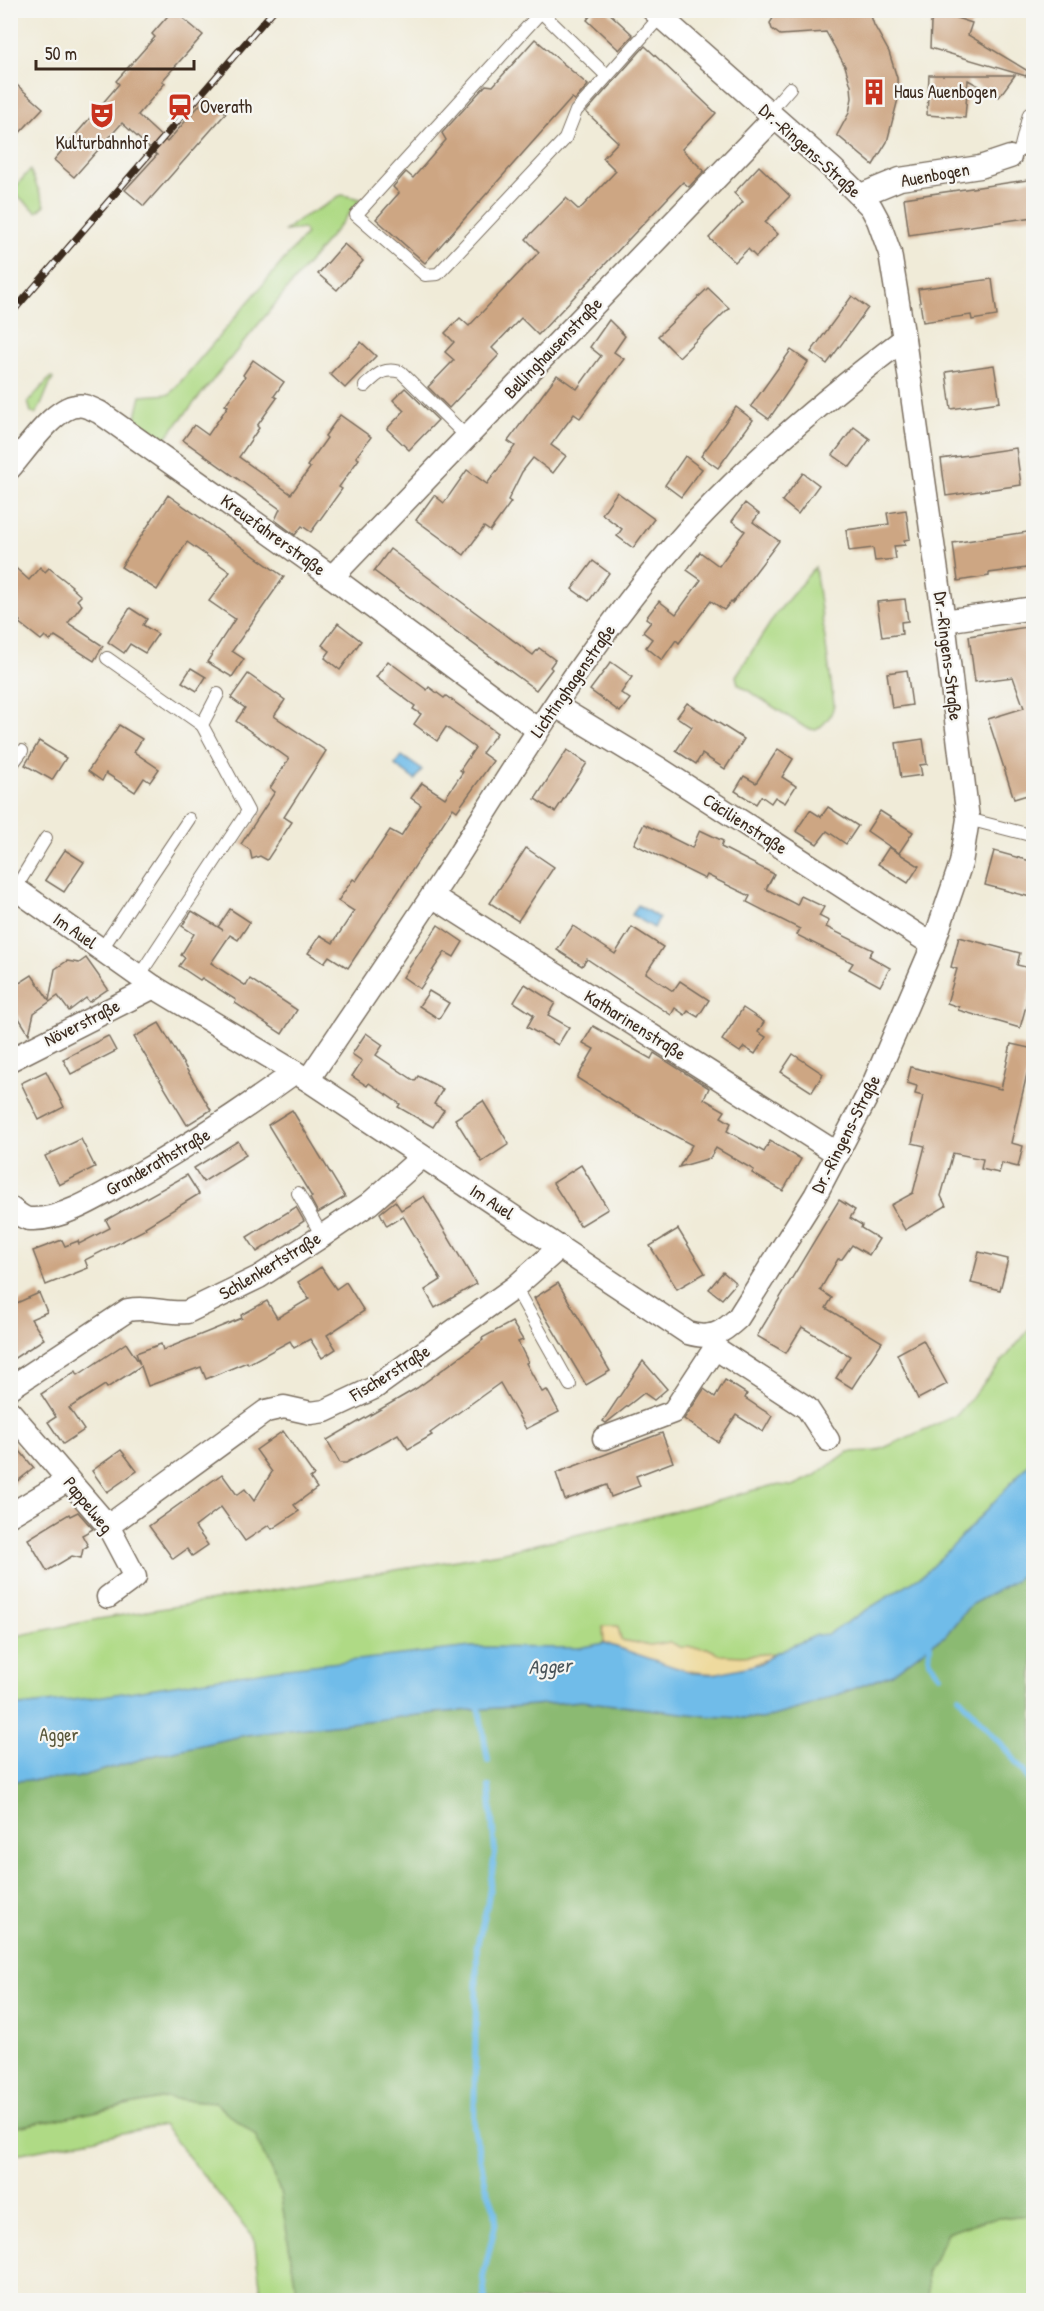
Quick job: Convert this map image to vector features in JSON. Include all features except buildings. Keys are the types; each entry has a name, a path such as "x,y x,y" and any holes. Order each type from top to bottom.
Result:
{"street":[{"name":"Dr.-Ringens-Straße","path":"656,14 861,195 878,220 890,253 904,339 944,621 968,819 961,863 933,945 872,1086 815,1196 738,1318 712,1342"},
{"name":"Bellinghausenstraße","path":"332,577 771,116"},
{"name":"Auenbogen","path":"861,195 900,179 980,167 1010,157"},
{"name":"Lichtinghagenstraße","path":"301,1076 432,896 569,683 604,634 688,530 789,431 836,390 904,339"},
{"name":"Kreuzfahrerstraße","path":"10,468 65,409 75,405 99,412 332,577 538,730"},
{"path":"944,621 1034,608"},
{"name":"Cäcilienstraße","path":"556,705 670,775 933,945"},
{"name":"Im Auel","path":"13,887 146,981 301,1076 688,1333 712,1342 807,1408 828,1440"},
{"name":"Katharinenstraße","path":"432,896 838,1154"},
{"name":"Növerstraße","path":"10,1060 146,981"},
{"name":"Granderathstraße","path":"10,1209 28,1220 49,1218 95,1199 193,1143 301,1076"},
{"name":"Schlenkertstraße","path":"10,1388 128,1310 143,1307 175,1313 187,1312 259,1277 369,1204 422,1157"},
{"name":"Fischerstraße","path":"108,1526 266,1411 284,1407 311,1413 325,1411 374,1388 515,1287 560,1247"},
{"path":"604,1438 673,1412 712,1342"},
{"name":"Pappelweg","path":"10,1412 108,1526 135,1577 108,1597"},
{"path":"10,1515 68,1480"}],"lane":[{"path":"607,76 541,12 356,215 425,275 438,274 565,139 576,111 607,76 656,14"},
{"path":"771,116 790,88"},
{"path":"1010,157 1020,150 1029,114"},
{"path":"365,386 382,370 401,372 467,437"},
{"path":"107,658 202,725 248,811 146,981"},
{"path":"202,725 218,694"},
{"path":"10,766 22,750"},
{"path":"101,950 189,819"},
{"path":"968,819 1034,836"},
{"path":"13,887 46,838"},
{"path":"298,1193 322,1236"},
{"path":"515,1287 570,1385"}],"green space":[{"path":"30,170 45,205 37,212 12,191"},
{"path":"342,195 361,199 163,441 135,421 141,396 170,394 306,234 304,229 285,231"},
{"path":"51,377 53,379 40,406 35,414 31,412 28,402"},
{"path":"815,567 834,704 828,719 816,730 806,728 738,684 736,676 776,614"},
{"path":"1033,1325 1033,1546 908,1660 521,1699 421,1720 11,1780 11,1637 99,1619 499,1553 774,1485 793,1486 814,1476 848,1452 877,1451 957,1415"},
{"path":"1033,1563 1033,2214 984,2220 947,2233 927,2273 928,2300 298,2300 280,2191 255,2135 214,2102 165,2098 11,2128 11,1781 76,1778 156,1755 246,1735 435,1713 581,1701 707,1716 762,1719 808,1706 892,1674 945,1636 970,1605 1014,1581"},
{"path":"166,2098 214,2102 255,2135 280,2191 298,2300 262,2300 254,2238 163,2125 11,2155 11,2128"},
{"path":"1033,2214 1033,2300 928,2300 927,2273 947,2233 984,2220"}],"sand":[{"path":"603,1626 618,1626 621,1640 650,1645 670,1642 680,1647 707,1648 722,1655 775,1653 752,1665 730,1672 689,1671 604,1643"}],"water":[{"path":"402,756 422,770 415,780 395,765"},
{"path":"638,905 659,918 654,928 632,915"},
{"name":"Agger","path":"1033,1459 1033,1563 1015,1581 970,1605 945,1636 892,1674 808,1706 762,1719 707,1716 581,1701 435,1713 246,1735 156,1755 76,1778 11,1781 11,1707 90,1698 278,1669 471,1647 579,1648 604,1643 692,1673 714,1674 759,1664 775,1653 817,1635 828,1634 924,1574 957,1542"}],"waterway":[{"path":"925,1639 930,1645 929,1661 940,1675"},
{"path":"959,1697 1010,1754 1034,1786"},
{"path":"479,1703 488,1761"},
{"path":"485,2300 483,2277 496,2222 474,2127 477,1946 487,1907 495,1852 489,1787"}],"railway":[{"path":"10,315 274,10"}],"place":[{"name":"Haus Auenbogen","path":"874,92"},
{"name":"Overath","path":"180,107"},
{"name":"Kulturbahnhof","path":"102,115"}]}
